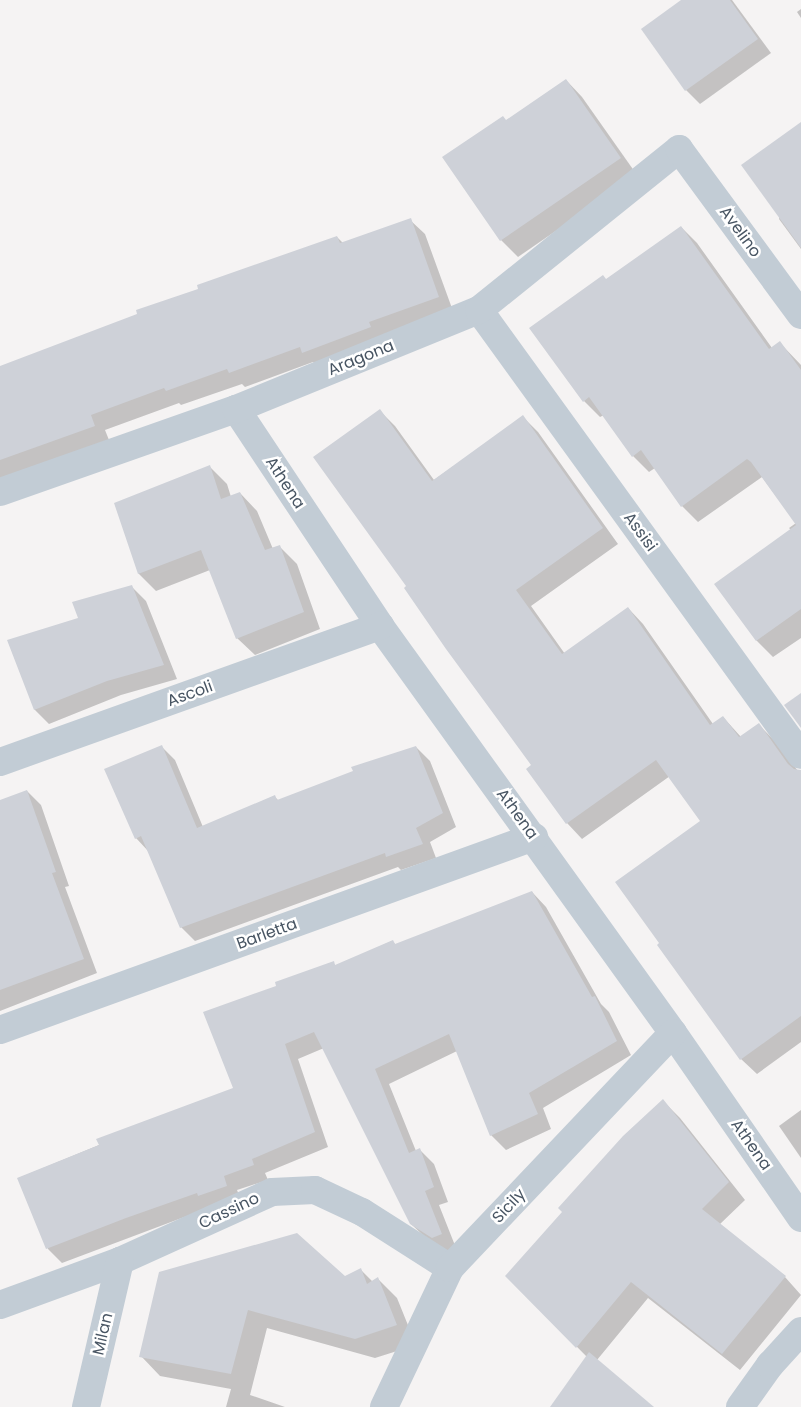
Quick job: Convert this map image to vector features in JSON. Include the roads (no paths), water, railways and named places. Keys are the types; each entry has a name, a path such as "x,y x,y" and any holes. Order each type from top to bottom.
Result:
{"street":[{"name":"Aragona","path":"0,492 236,409 479,310 679,149"},
{"name":"Avelino","path":"679,149 801,315"},
{"name":"Assisi","path":"479,310 801,755"},
{"name":"Athena","path":"236,409 380,626 534,837 801,1218"},
{"name":"Ascoli","path":"0,762 380,626"},
{"name":"Barletta","path":"0,1030 534,837"},
{"name":"Sicily","path":"384,1407 450,1268 673,1033"},
{"name":"Cassino","path":"0,1305 120,1261 272,1192 315,1190 362,1212 450,1268"},
{"name":"Milan","path":"86,1407 120,1261"},
{"path":"740,1407 770,1365 801,1331"}]}
